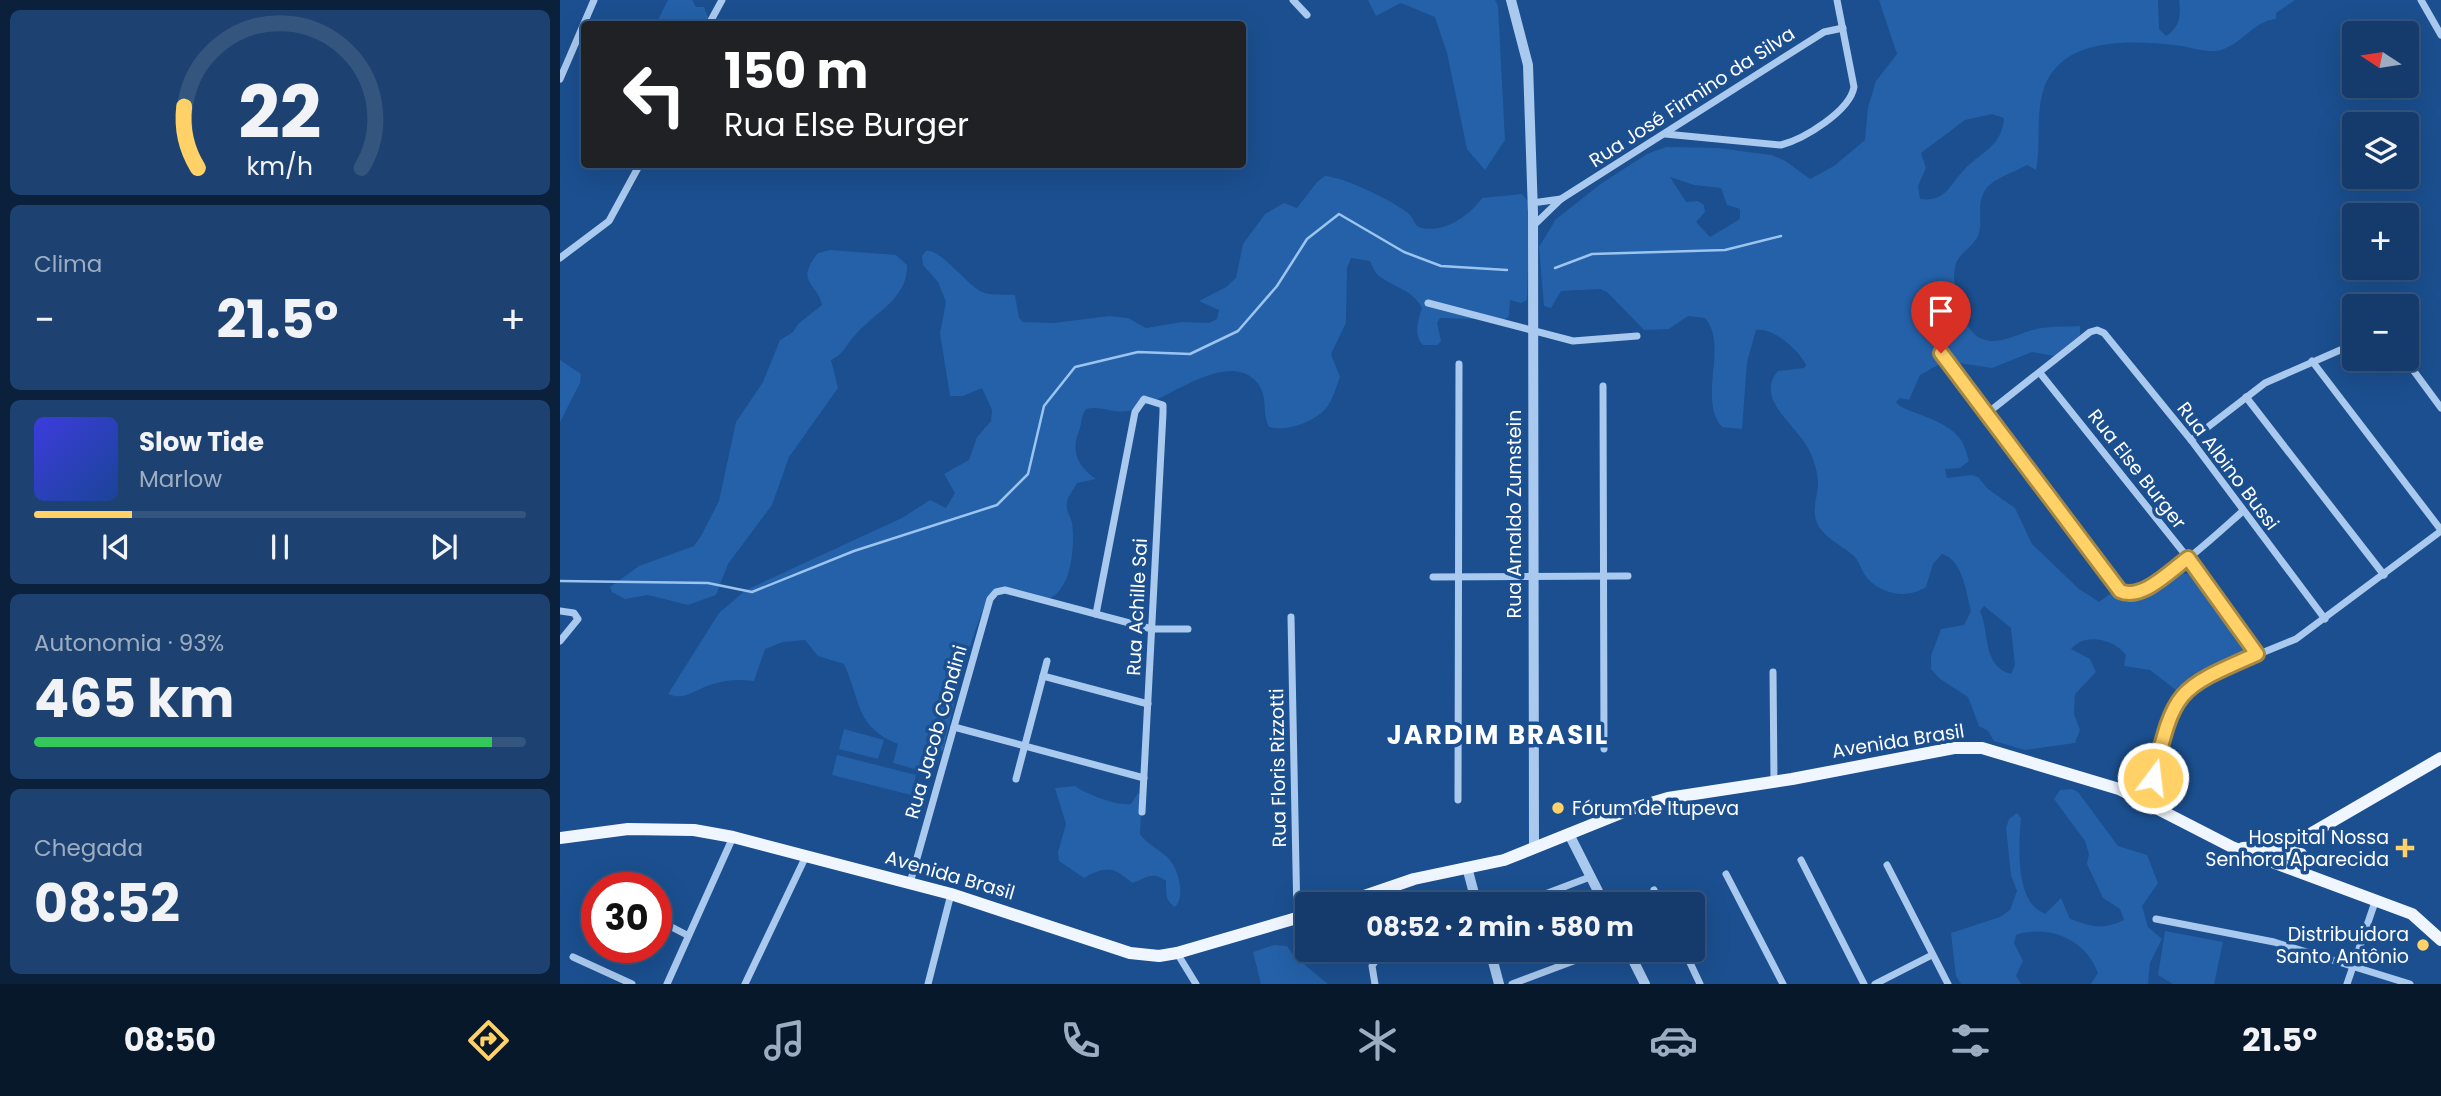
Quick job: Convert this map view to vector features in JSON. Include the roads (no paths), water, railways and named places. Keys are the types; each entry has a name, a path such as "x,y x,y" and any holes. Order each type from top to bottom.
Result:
{"main road":[{"name":"Avenida Brasil","path":"1376,892 1414,879 1504,860 1630,809 1668,798 1928,752 1982,748 2073,774 2147,801 2232,847 2412,914 2441,940"},
{"path":"2232,847 2274,848 2305,838 2438,764"},
{"name":"Avenida Brasil","path":"560,840 628,829 694,830 733,837 951,894 1130,953 1159,956 1177,953 1295,919"},
{"path":"2305,838 2301,854 2304,869 2313,877"},
{"path":"2232,847 2269,855 2301,854"}],"street":[{"path":"585,21 594,0"},
{"path":"711,21 722,0"},
{"path":"1293,0 1307,15"},
{"name":"Rua Arnaldo Zumstein","path":"1511,0 1528,65 1533,226 1531,330 1534,848"},
{"path":"1664,134 1766,145 1791,142 1843,110 1852,99 1854,87 1837,0"},
{"path":"2421,0 2441,35"},
{"name":"Rua José Firmino da Silva","path":"1533,226 1561,199 1824,32 1843,28"},
{"path":"560,79 581,30"},
{"path":"560,258 609,221 638,168"},
{"name":"Rua José Firmino da Silva","path":"1532,203 1561,199"},
{"path":"1428,303 1573,341 1637,336"},
{"name":"Rua Albino Bussi","path":"2040,373 2090,332 2097,330 2104,333 2190,440 2325,619"},
{"path":"2190,440 2265,383 2342,349"},
{"path":"1941,353 1985,415 2120,591 2134,594 2188,558 2243,511"},
{"path":"2147,801 2176,702 2196,681 2297,639 2441,531 2312,361"},
{"path":"1458,800 1459,364"},
{"path":"2414,371 2441,408"},
{"path":"1985,415 2040,373"},
{"name":"Rua Else Burger","path":"2040,373 2188,558 2257,654"},
{"path":"1603,386 1604,749"},
{"path":"2246,397 2384,575"},
{"name":"Rua Achille Sai","path":"1096,614 1135,412 1144,399 1163,405 1142,812"},
{"path":"1433,577 1628,576"},
{"name":"Rua Jacob Condini","path":"910,883 990,599 996,592 1005,590 1096,614"},
{"path":"560,611 574,613 578,619 560,641"},
{"path":"1096,614 1152,629 1188,629"},
{"name":"Rua Floris Rizzotti","path":"1291,617 1301,892"},
{"path":"1016,779 1047,662"},
{"path":"1773,672 1773,781"},
{"path":"1043,676 1148,704"},
{"path":"954,727 1144,778"},
{"path":"1569,834 1598,892"},
{"path":"667,984 733,837"},
{"path":"745,984 806,856"},
{"path":"1801,860 1864,984"},
{"path":"1887,865 1948,984"},
{"path":"1467,867 1474,892"},
{"path":"1726,874 1783,984"},
{"path":"1550,892 1590,877"},
{"path":"928,984 951,894"},
{"path":"2347,984 2376,899"},
{"path":"2156,919 2274,942 2410,984"},
{"path":"672,927 687,935"},
{"path":"1177,953 1196,984"},
{"path":"1875,984 1931,955"},
{"path":"573,957 632,984"},
{"path":"1375,962 1372,966 1375,984"},
{"path":"1493,962 1499,984"},
{"path":"1512,984 1571,962"},
{"path":"1634,962 1645,984"},
{"path":"1690,962 1700,984"}],"waterway":[{"path":"560,581 708,583 752,592 854,551 997,505 1028,474 1044,406 1075,367 1138,352 1190,354 1238,331 1277,286 1307,239 1339,214 1404,252 1441,266 1507,270"},
{"path":"1555,268 1592,254 1725,250 1781,236"}],"place":[{"name":"Fórum de Itupeva","path":"1558,808"},
{"name":"Hospital Nossa Senhora Aparecida","path":"2405,848"},
{"name":"Distribuidora Santo Antônio","path":"2423,945"}],"district":[{"name":"JARDIM BRASIL","path":"1498,735"}]}
